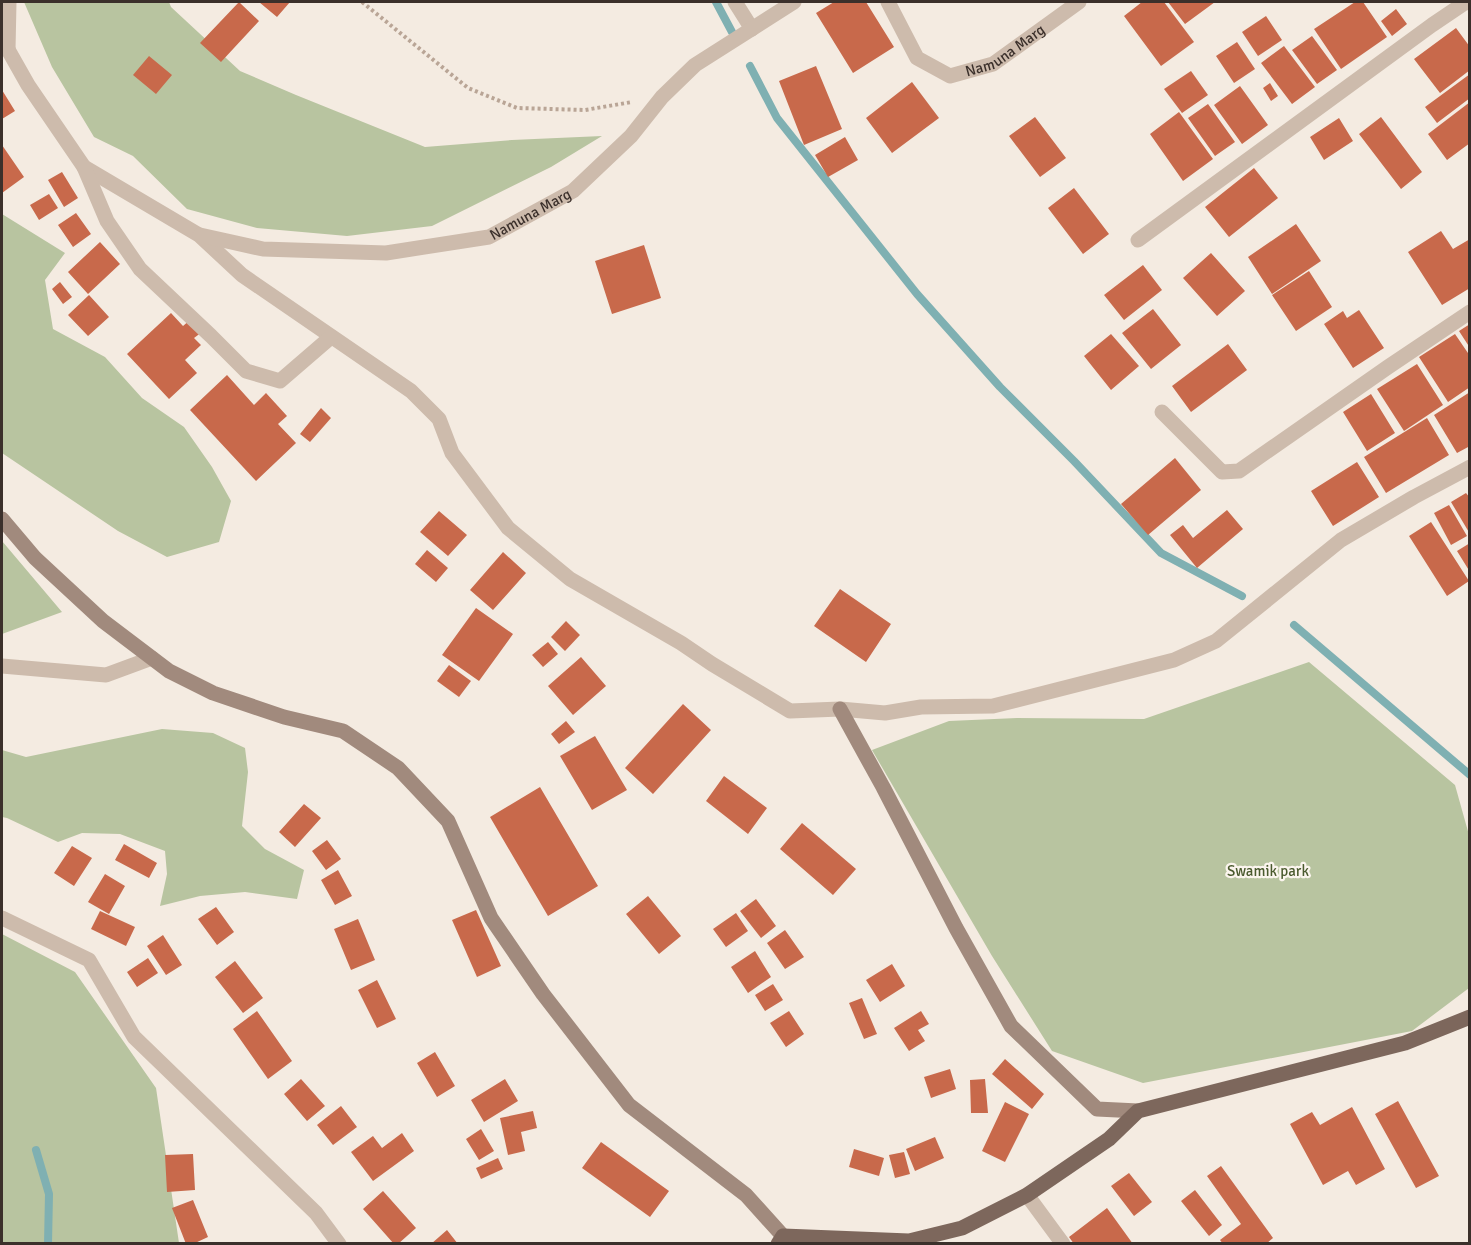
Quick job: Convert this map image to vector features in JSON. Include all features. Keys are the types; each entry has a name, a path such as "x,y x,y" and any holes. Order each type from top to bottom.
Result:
{"main road":[{"path":"2,519 43,566 104,621 169,671 213,693 284,717 343,731 398,768 448,821 491,918 543,994 629,1105 746,1195 781,1240 909,1241 962,1228 1027,1195 1109,1139 1138,1111"},
{"path":"840,709 956,928 1011,1026 1098,1109 1138,1111 1405,1043 1470,1017"}],"street":[{"path":"9,2 5,44 28,85 84,167 107,221 140,269 246,371 280,381 331,337"},
{"path":"735,2 752,29"},
{"name":"Namuna Marg","path":"199,235 263,249 386,253 489,237 573,191 631,136 662,97 695,65 794,2"},
{"name":"Namuna Marg","path":"888,2 917,58 950,76 993,64 1079,2"},
{"path":"1138,240 1432,25 1466,2 1470,3"},
{"path":"84,167 199,235 242,275 411,391 439,419 452,453 508,528 570,579 681,643 790,711 840,709 885,713 921,707 993,706 1174,660 1216,641 1341,540 1414,496 1470,467"},
{"path":"1162,412 1222,472 1239,471 1470,312"},
{"path":"2,666 106,675 152,658"},
{"path":"2,918 89,960 134,1037 316,1212 339,1244"},
{"path":"1027,1195 1063,1244"}],"path":[{"path":"362,2 468,88 517,108 585,110 662,97"}],"green space":[{"path":"24,2 169,2 171,7 240,71 425,147 602,136 551,167 432,226 347,236 257,228 187,209 133,156 94,137 52,67"},
{"path":"2,214 65,253 45,280 53,329 105,357 142,398 184,427 212,467 231,501 219,542 167,557 118,531 2,453"},
{"path":"2,541 62,612 2,634"},
{"name":"Swamik park","path":"1309,662 1455,785 1469,835 1469,988 1412,1031 1143,1083 1052,1051 992,956 872,750 949,721 1017,718 1144,719"},
{"path":"162,729 213,733 245,748 248,772 242,826 265,849 304,870 297,899 245,892 200,896 160,906 167,874 165,851 120,834 82,833 58,842 2,817 2,750 26,757"},
{"path":"2,934 75,972 156,1088 179,1243 2,1243"}],"building":[{"path":"239,2 259,21 221,62 200,43"},
{"path":"259,2 290,2 277,17"},
{"path":"834,2 866,2 894,47 853,73 816,13"},
{"path":"1142,2 1164,2 1194,42 1161,66 1124,16"},
{"path":"1168,2 1215,2 1185,24"},
{"path":"1355,2 1363,2 1387,37 1341,69 1314,29"},
{"path":"1396,9 1407,24 1392,36 1381,21"},
{"path":"1266,16 1282,40 1258,56 1242,32"},
{"path":"1456,28 1470,47 1470,70 1440,93 1414,59"},
{"path":"1312,36 1337,70 1317,84 1292,50"},
{"path":"1237,42 1255,69 1234,83 1216,56"},
{"path":"1284,46 1315,87 1292,104 1261,63"},
{"path":"149,56 172,75 156,94 133,75"},
{"path":"816,66 842,129 804,145 779,81"},
{"path":"1191,71 1208,95 1182,113 1164,89"},
{"path":"1470,74 1470,98 1437,123 1425,107"},
{"path":"912,82 939,118 892,153 866,118"},
{"path":"1270,83 1278,96 1271,101 1263,88"},
{"path":"1240,86 1268,125 1242,144 1214,105"},
{"path":"2,90 15,111 2,119"},
{"path":"1470,102 1470,143 1447,160 1428,134"},
{"path":"1208,104 1235,142 1215,156 1188,118"},
{"path":"1179,112 1213,159 1183,181 1150,134"},
{"path":"1035,117 1066,158 1040,177 1009,136"},
{"path":"1381,117 1422,172 1401,189 1359,134"},
{"path":"1339,118 1353,141 1324,160 1310,137"},
{"path":"845,137 858,160 828,177 815,155"},
{"path":"2,145 24,177 2,193"},
{"path":"1254,168 1278,198 1229,237 1205,207"},
{"path":"62,172 78,198 64,207 48,180"},
{"path":"1074,188 1109,234 1083,254 1048,208"},
{"path":"49,194 58,208 39,220 30,205"},
{"path":"76,213 91,234 73,247 58,225"},
{"path":"1296,224 1321,261 1272,294 1248,257"},
{"path":"1441,231 1453,249 1470,239 1470,288 1442,305 1408,252"},
{"path":"100,242 120,264 88,294 68,272"},
{"path":"644,245 661,298 612,314 595,261"},
{"path":"1211,253 1245,291 1217,316 1183,278"},
{"path":"1143,265 1162,290 1124,320 1104,295"},
{"path":"1309,271 1332,307 1296,331 1272,295"},
{"path":"60,282 72,297 63,304 52,289"},
{"path":"89,295 109,317 88,336 68,315"},
{"path":"1153,309 1181,345 1151,369 1122,333"},
{"path":"1359,310 1384,348 1353,368 1324,324 1343,311 1347,318"},
{"path":"171,313 183,326 190,320 202,332 194,338 201,345 185,360 197,373 169,399 127,354"},
{"path":"1470,324 1470,348 1459,331"},
{"path":"1111,334 1139,366 1111,390 1084,356"},
{"path":"1455,334 1470,356 1470,387 1448,402 1419,357"},
{"path":"1228,344 1247,370 1191,412 1172,386"},
{"path":"1417,364 1443,405 1404,431 1377,389"},
{"path":"227,375 254,405 266,393 287,416 278,424 296,443 256,481 190,410"},
{"path":"1470,392 1470,446 1457,453 1434,415"},
{"path":"1371,394 1395,433 1367,451 1343,412"},
{"path":"321,408 331,418 310,442 300,434"},
{"path":"1427,418 1449,455 1386,493 1364,457"},
{"path":"1175,458 1201,490 1148,535 1121,504"},
{"path":"1357,462 1379,497 1333,526 1311,491"},
{"path":"1466,493 1470,498 1470,534 1451,502"},
{"path":"1449,505 1467,536 1451,545 1434,513"},
{"path":"1227,510 1243,529 1197,568 1170,535 1183,525 1193,538"},
{"path":"439,511 467,535 448,556 420,532"},
{"path":"1431,522 1469,581 1447,596 1409,536"},
{"path":"1470,543 1470,572 1457,551"},
{"path":"427,550 448,568 436,582 415,564"},
{"path":"503,552 526,573 493,610 470,590"},
{"path":"840,589 891,624 866,662 814,626"},
{"path":"476,608 513,634 479,681 442,655"},
{"path":"566,621 580,635 565,651 551,637"},
{"path":"548,642 558,654 543,667 532,655"},
{"path":"581,657 606,686 573,715 548,686"},
{"path":"449,665 471,681 459,697 437,681"},
{"path":"683,704 711,730 653,794 625,768"},
{"path":"566,721 575,732 559,744 551,734"},
{"path":"595,736 627,790 592,810 560,756"},
{"path":"724,776 767,808 748,834 706,801"},
{"path":"540,787 598,886 548,916 490,817"},
{"path":"304,804 321,818 295,847 279,832"},
{"path":"802,823 856,869 833,895 780,849"},
{"path":"327,840 341,859 326,870 312,851"},
{"path":"124,844 157,863 149,878 115,860"},
{"path":"72,846 92,858 74,886 54,873"},
{"path":"338,870 352,896 335,905 321,880"},
{"path":"105,874 125,886 109,914 88,902"},
{"path":"648,896 681,936 659,954 626,914"},
{"path":"756,899 776,926 761,938 740,911"},
{"path":"216,907 234,932 217,945 198,919"},
{"path":"476,910 501,966 477,977 452,920"},
{"path":"100,911 135,927 126,946 91,929"},
{"path":"736,913 748,931 726,947 713,929"},
{"path":"358,919 375,960 351,970 334,929"},
{"path":"785,930 804,957 785,969 767,943"},
{"path":"163,935 182,965 166,975 147,946"},
{"path":"755,951 771,977 748,993 731,967"},
{"path":"148,958 158,973 137,987 127,972"},
{"path":"235,961 263,998 243,1013 215,977"},
{"path":"892,964 905,986 880,1002 866,980"},
{"path":"377,980 396,1019 377,1028 358,990"},
{"path":"773,984 783,1000 765,1011 755,995"},
{"path":"862,998 877,1034 864,1039 849,1003"},
{"path":"257,1011 292,1061 268,1079 233,1029"},
{"path":"789,1011 804,1034 786,1047 770,1023"},
{"path":"921,1011 929,1024 918,1030 925,1041 909,1051 894,1028"},
{"path":"435,1052 455,1086 437,1097 417,1063"},
{"path":"1005,1059 1044,1094 1032,1109 992,1074"},
{"path":"950,1069 956,1089 931,1098 924,1077"},
{"path":"301,1079 325,1106 307,1121 284,1094"},
{"path":"505,1079 518,1101 484,1122 471,1100"},
{"path":"985,1079 988,1113 971,1113 970,1080"},
{"path":"1398,1101 1439,1176 1416,1188 1375,1114"},
{"path":"1005,1102 1029,1114 1005,1162 982,1151"},
{"path":"341,1106 357,1127 333,1145 317,1125"},
{"path":"1352,1107 1385,1169 1356,1185 1348,1171 1323,1185 1290,1124 1312,1112 1320,1125"},
{"path":"533,1111 537,1128 521,1132 525,1151 508,1155 500,1118"},
{"path":"481,1129 494,1151 479,1160 466,1139"},
{"path":"402,1133 414,1151 373,1181 351,1152 373,1136 382,1148"},
{"path":"935,1137 944,1158 915,1171 906,1149"},
{"path":"601,1142 669,1191 650,1217 582,1168"},
{"path":"854,1149 884,1158 879,1176 849,1167"},
{"path":"904,1152 910,1174 895,1178 889,1155"},
{"path":"193,1154 195,1190 167,1192 165,1155"},
{"path":"498,1158 503,1169 481,1179 476,1168"},
{"path":"1221,1166 1273,1238 1266,1244 1223,1244 1220,1240 1241,1224 1207,1176"},
{"path":"1129,1173 1152,1202 1134,1216 1111,1186"},
{"path":"1195,1190 1222,1225 1209,1236 1181,1201"},
{"path":"383,1191 416,1228 398,1244 394,1244 363,1209"},
{"path":"193,1200 208,1237 193,1244 186,1244 172,1208"},
{"path":"1107,1208 1133,1244 1074,1244 1069,1237"},
{"path":"447,1230 458,1244 431,1244"}],"waterway":[{"path":"716,2 732,32"},
{"path":"750,66 777,118 917,294 1000,387 1161,553 1242,596"},
{"path":"1294,625 1470,775"},
{"path":"36,1150 49,1194 48,1244"}]}
